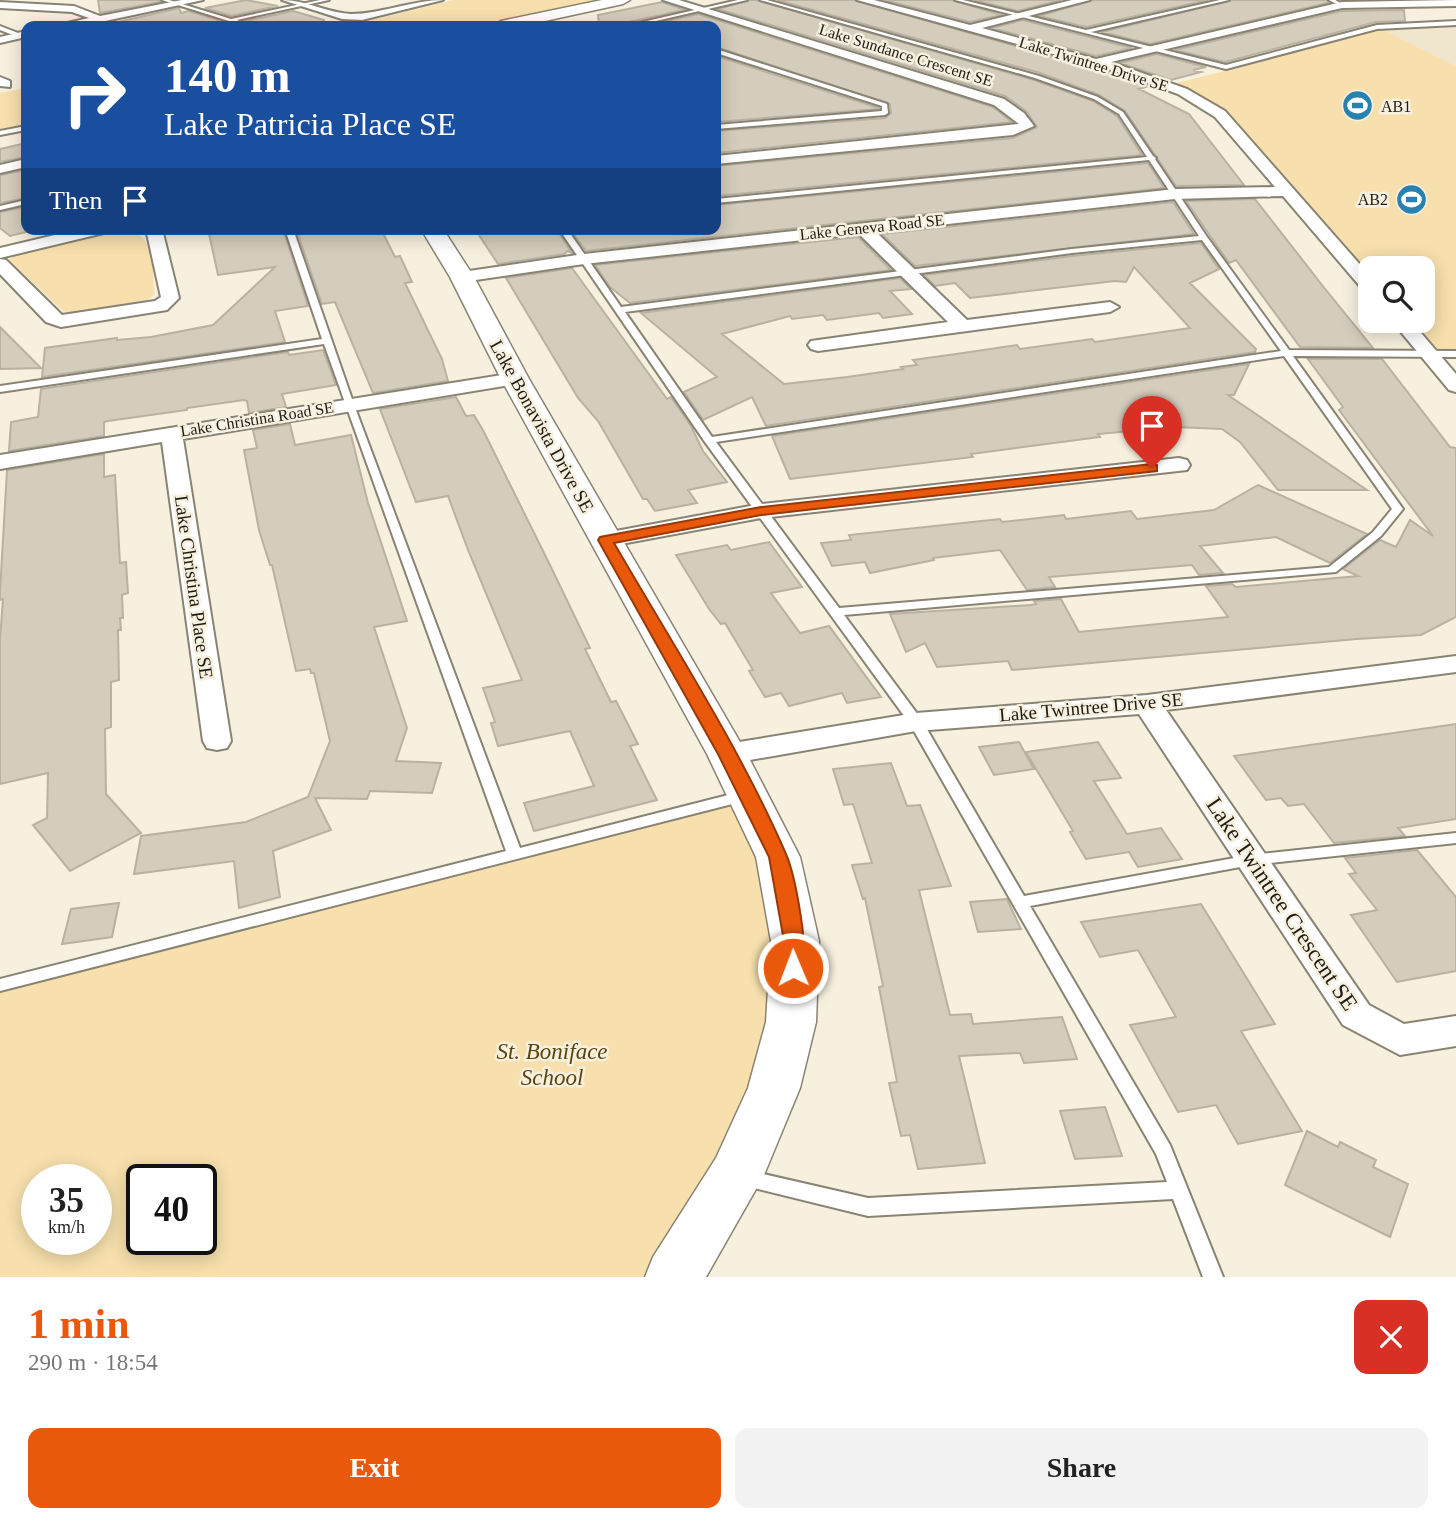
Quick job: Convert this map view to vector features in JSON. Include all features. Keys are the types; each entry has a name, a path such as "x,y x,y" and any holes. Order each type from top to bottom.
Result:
{"street":[{"path":"91,21 198,0"},
{"path":"287,0 346,17 362,17 438,0"},
{"path":"536,21 623,0"},
{"name":"Lake Sundance Crescent SE","path":"668,0 999,102 1020,116 1027,126 1013,131 721,160"},
{"name":"Lake Twintree Drive SE","path":"862,0 1096,62 1155,80 1200,99 1220,114 1358,274"},
{"path":"970,28 1085,0"},
{"path":"1096,62 1337,2 1456,3"},
{"path":"0,5 74,9 106,21"},
{"path":"0,40 21,36"},
{"path":"0,169 21,164"},
{"name":"Lake Geneva Road SE","path":"462,277 584,259 1175,194 1284,191"},
{"path":"863,228 962,326"},
{"path":"0,253 76,235"},
{"path":"0,264 52,318 61,321 161,306 170,298 155,235"},
{"name":"Lake Bonavista Drive SE","path":"436,235 462,277 515,379 727,754 778,857 795,941 791,1022 774,1088 736,1175 674,1277"},
{"path":"818,345 1111,307"},
{"path":"1411,333 1456,386"},
{"name":"Lake Christina Road SE","path":"0,462 515,379"},
{"name":"Lake Christina Place SE","path":"171,433 217,741"},
{"path":"605,540 761,511 1179,465"},
{"name":"Lake Twintree Drive SE","path":"727,754 916,722 1147,704 1456,664"},
{"name":"Lake Twintree Crescent SE","path":"1147,704 1356,1015 1400,1040 1456,1031"}],"lane":[{"path":"164,0 234,21"},
{"path":"231,20 327,0"},
{"path":"655,21 745,0"},
{"path":"762,0 1037,77 1096,98 1121,113 1204,238 1398,509 1377,534 1332,570 837,612"},
{"path":"962,0 1226,66 1377,27 1456,23"},
{"path":"1084,32 1227,0"},
{"path":"0,28 21,35"},
{"path":"721,53 885,105 884,113 721,127"},
{"path":"0,133 21,129"},
{"path":"721,201 1153,158"},
{"path":"0,208 21,203"},
{"path":"291,235 349,405 515,855"},
{"path":"567,235 709,440 916,722 1164,1152 1213,1277"},
{"path":"620,310 907,272 1204,238"},
{"path":"0,389 327,341"},
{"path":"709,440 1287,353 1456,354"},
{"path":"0,985 747,795"},
{"path":"1020,902 1251,860 1456,838"},
{"path":"736,1175 868,1207 1180,1190"}],"shaded area":[{"path":"1456,23 1456,66 1377,27"}],"green space":[{"path":"454,0 605,0 506,21 369,21"},
{"path":"1377,27 1456,66 1456,354 1430,354 1411,333 1435,333 1435,256 1358,256 1358,273 1233,129 1169,85 1232,69 1226,67"},
{"path":"21,89 21,126 0,130 0,93"},
{"path":"102,235 138,235 148,245 155,294 142,304 72,313 63,311 9,260 19,253"},
{"name":"St. Boniface School","path":"747,795 791,1022 674,1277 0,1277 0,985"}],"building":[{"path":"98,0 159,0 160,2 100,13"},
{"path":"246,0 278,6 231,16 205,8"},
{"path":"757,0 1034,80 1093,101 1117,116 1142,155 721,196 721,166 1013,138 1037,127 1026,111 1005,96 718,9"},
{"path":"777,0 854,0 1149,86 1139,89 1189,114 1244,185 1176,186 1125,111 1099,95 1040,73"},
{"path":"884,0 952,0 1002,15 970,22"},
{"path":"974,0 1061,0 1018,11"},
{"path":"1093,0 1208,0 1086,27 1039,16"},
{"path":"1232,0 1327,0 1328,3 1150,44 1102,32"},
{"path":"662,2 685,10 633,21 599,21 598,15"},
{"path":"179,8 181,13 189,11 221,21 123,21"},
{"path":"1404,10 1405,21 1376,22 1225,62 1175,50 1342,11"},
{"path":"293,11 324,20 324,21 246,21"},
{"path":"698,14 720,21 667,21"},
{"path":"1023,20 1132,48 1096,56 992,28"},
{"path":"721,21 993,107 1012,122 721,152 721,131 885,118 891,113 890,104 721,49"},
{"path":"1157,54 1206,67 1193,70 1201,72 1171,80 1120,63"},
{"path":"721,58 879,108 721,122"},
{"path":"21,144 21,158 0,162 0,149"},
{"path":"1148,163 1164,188 586,251 574,235 721,235 721,205"},
{"path":"21,171 21,199 0,203 0,175"},
{"path":"1255,199 1358,329 1358,333 1373,348 1300,347 1236,260 1229,263 1186,201"},
{"path":"1173,202 1194,234 915,266 882,234"},
{"path":"21,208 21,233 10,236 0,228 0,212"},
{"path":"209,235 285,235 308,306 275,311 285,342 42,377 45,348 117,338 151,337 213,325 275,267 218,275"},
{"path":"298,235 384,235 395,257 400,256 412,282 405,283 442,359 448,381 373,393 335,302 322,304"},
{"path":"479,235 560,235 572,253 568,251 564,254 498,264"},
{"path":"858,237 891,270 630,303 610,287 595,265"},
{"path":"1201,243 1219,269 1190,283 1256,349 1255,352 766,426 752,397 703,420 684,392 717,377 641,313 900,278 911,289 890,291 912,314 883,318 879,313 827,320 823,315 792,319 790,316 722,334 784,384 847,377 917,365 913,360 1017,345 1020,349 1092,339 1095,342 1190,328 1134,267 1126,282 1115,281 970,298 955,283 935,286 924,275"},
{"path":"572,268 667,399 671,397 691,426 703,451 727,482 688,490 697,503 655,511 647,499 643,499 598,421 578,398 506,278"},
{"path":"0,327 41,368 0,369"},
{"path":"323,350 336,385 282,394 286,407 249,413 247,401 244,400 187,408 104,422 104,436 9,451 11,422 38,417 41,389 288,352 289,355"},
{"path":"1308,359 1382,359 1450,447 1456,448 1456,617 1421,635 1012,670 1008,661 937,667 925,643 906,652 890,614 1031,605 1036,604 1034,601 1061,599 1079,632 1228,617 1206,586 1232,584 1236,587 1358,576 1343,569 1380,540 1396,547 1410,520 1433,536 1339,410 1343,407"},
{"path":"1249,364 1234,395 1228,395 1367,490 1278,490 1240,442 1222,429 1174,427 1098,434 1100,437 971,454 973,457 790,479 772,436"},
{"path":"456,397 466,416 474,415 484,432 590,648 585,649 611,702 616,701 638,744 630,746 657,800 534,831 524,803 594,786 570,731 498,746 491,723 495,722 483,688 522,680 448,496 416,502 380,409"},
{"path":"290,424 295,445 351,435 368,503 407,621 374,627 407,728 396,761 441,763 432,793 370,791 367,799 315,798 331,830 273,851 280,897 239,908 234,861 134,874 141,836 246,822 308,797 330,741 314,673 311,673 310,669 296,671 272,565 259,530 244,450 257,448 253,430"},
{"path":"104,454 104,477 115,475 120,563 126,562 128,593 122,595 123,618 120,618 121,630 118,630 119,680 111,682 111,727 105,729 106,794 141,833 70,871 33,825 47,818 48,773 0,784 0,639 3,599 0,600 0,591 7,470"},
{"path":"1258,485 1367,534 1330,563 1276,537 1200,546 1223,573 1199,575 1192,565 1049,577 1055,587 1027,590 1000,550 933,558 934,560 870,573 865,562 832,566 821,543 851,540 849,535 1000,519 1002,522 1064,515 1066,519 1131,511 1137,519 1214,510"},
{"path":"769,542 802,587 771,593 800,633 829,626 881,697 847,703 842,693 789,706 781,693 765,697 749,671 753,670 725,623 721,624 709,609 676,555 727,545 731,550"},
{"path":"1456,724 1456,819 1398,828 1405,836 1334,843 1304,804 1288,806 1281,798 1266,800 1234,756"},
{"path":"1019,742 1034,769 994,775 979,747"},
{"path":"1098,742 1121,778 1094,781 1127,834 1161,828 1182,859 1138,867 1129,852 1086,859 1070,832 1073,831 1026,752"},
{"path":"891,763 907,806 920,805 951,886 919,890 950,1015 971,1014 973,1024 1062,1017 1077,1059 1024,1063 1020,1053 959,1056 985,1163 918,1169 910,1135 901,1136 889,1083 897,1082 879,987 883,986 865,898 863,899 852,865 872,863 853,804 844,805 833,769"},
{"path":"1417,850 1456,897 1456,971 1397,982 1351,915 1377,910 1349,874 1356,873 1345,858"},
{"path":"1007,899 1021,929 978,932 970,902"},
{"path":"119,903 112,937 62,944 71,909"},
{"path":"1201,904 1275,1024 1241,1031 1302,1131 1238,1144 1216,1105 1178,1112 1130,1025 1176,1017 1138,950 1100,957 1081,922"},
{"path":"1105,1107 1122,1156 1075,1159 1060,1111"},
{"path":"1307,1131 1338,1147 1340,1142 1376,1160 1373,1167 1408,1184 1390,1237 1285,1185"}],"place":[{"name":"AB1","path":"1358,106"},
{"name":"AB2","path":"1411,199"}],"route":[{"path":"793,968 795,941 778,857 727,754 605,540 761,511 1152,468"}]}
